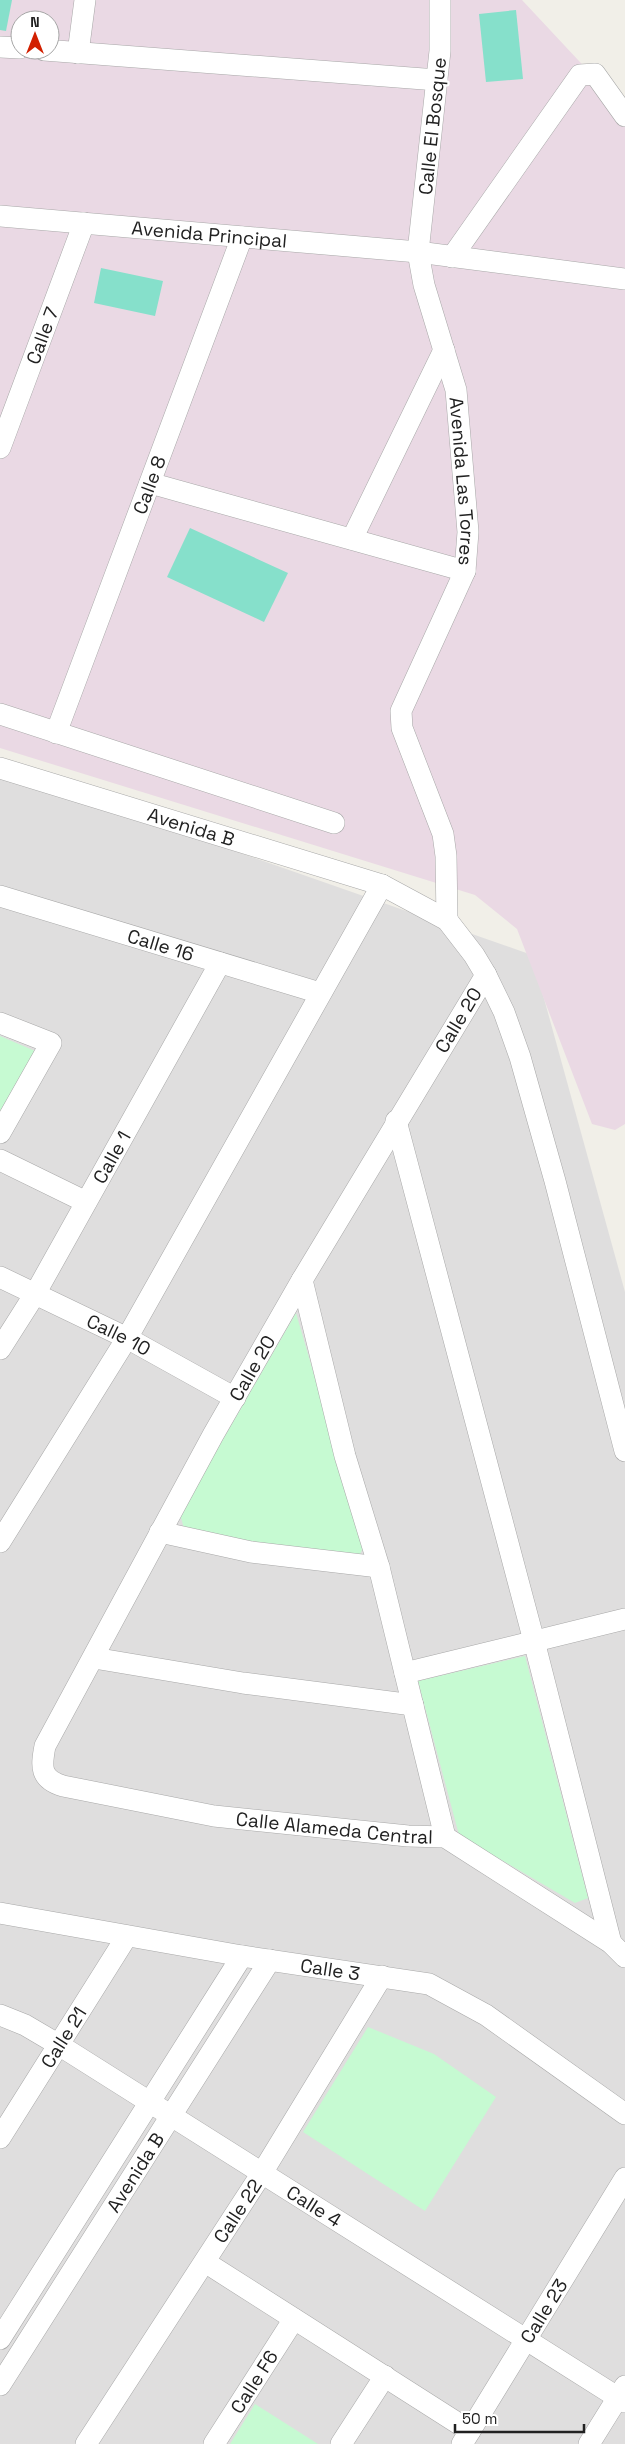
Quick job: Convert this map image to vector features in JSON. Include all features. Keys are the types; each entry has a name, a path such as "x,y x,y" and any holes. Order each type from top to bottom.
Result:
{"street":[{"path":"78,53 86,0"},
{"name":"Calle El Bosque","path":"418,252 440,51 440,0"},
{"path":"60,51 437,80"},
{"path":"452,257 580,75 595,74 625,116"},
{"name":"Avenida Principal","path":"0,216 418,252 623,276"},
{"name":"Calle 7","path":"0,448 84,223"},
{"name":"Calle 8","path":"56,733 242,237"},
{"name":"Avenida Las Torres","path":"418,252 424,285 456,390 468,532 465,571 401,711 402,728 444,842 447,920"},
{"path":"352,539 444,350"},
{"path":"150,483 465,571"},
{"path":"0,714 334,823"},
{"name":"Avenida B","path":"0,768 382,885 447,920"},
{"path":"0,1542 126,1338 382,885"},
{"name":"Calle 16","path":"0,896 320,993"},
{"path":"447,920 474,955 486,975 504,1012 520,1057 555,1181 625,1451"},
{"name":"Calle 1","path":"0,1349 34,1294 220,963"},
{"name":"Calle 20","path":"44,1773 42,1763 46,1746 160,1532 302,1280 396,1121 486,975"},
{"path":"0,1023 51,1043 0,1133"},
{"path":"396,1121 618,1950"},
{"path":"0,1160 86,1202"},
{"name":"Calle 10","path":"0,1277 126,1338 235,1398"},
{"path":"302,1280 345,1456 379,1567 445,1837"},
{"path":"160,1532 251,1552 379,1567"},
{"path":"405,1673 625,1619"},
{"path":"94,1658 243,1682 413,1705"},
{"name":"Calle Alameda Central","path":"44,1773 52,1782 63,1786 214,1816 408,1836 445,1837 618,1950"},
{"name":"Calle 3","path":"0,1913 242,1956 429,1984 486,2015 625,2114"},
{"name":"Calle 21","path":"0,2138 127,1936"},
{"name":"Avenida B","path":"0,2339 242,1956"},
{"name":"Avenida B","path":"0,2385 270,1960"},
{"name":"Calle 22","path":"86,2444 262,2173 382,1976"},
{"name":"Calle 4","path":"0,2015 25,2024 526,2340 623,2395"},
{"name":"Calle 23","path":"466,2437 625,2178"},
{"path":"205,2262 385,2376 466,2437"},
{"name":"Calle F6","path":"214,2444 294,2319"},
{"path":"341,2444 385,2376"},
{"path":"589,2444 623,2395"}],"shaded area":[{"path":"0,0 522,0 593,76 625,118 625,1124 615,1130 592,1124 517,929 475,895 0,748"},
{"path":"0,769 532,955 625,1292 625,2444 0,2444"}],"green space":[{"path":"0,0 12,0 6,31 0,30"},
{"path":"516,10 523,79 486,82 479,14"},
{"path":"101,268 163,281 155,316 94,303"},
{"path":"190,528 288,573 264,622 167,577"},
{"path":"0,1036 35,1051 0,1112"},
{"path":"296,1313 364,1546 359,1556 185,1532 180,1514"},
{"path":"525,1656 588,1898 575,1903 459,1835 418,1681"},
{"path":"368,2027 434,2054 496,2097 425,2211 303,2132"},
{"path":"255,2404 318,2444 230,2444"}]}
